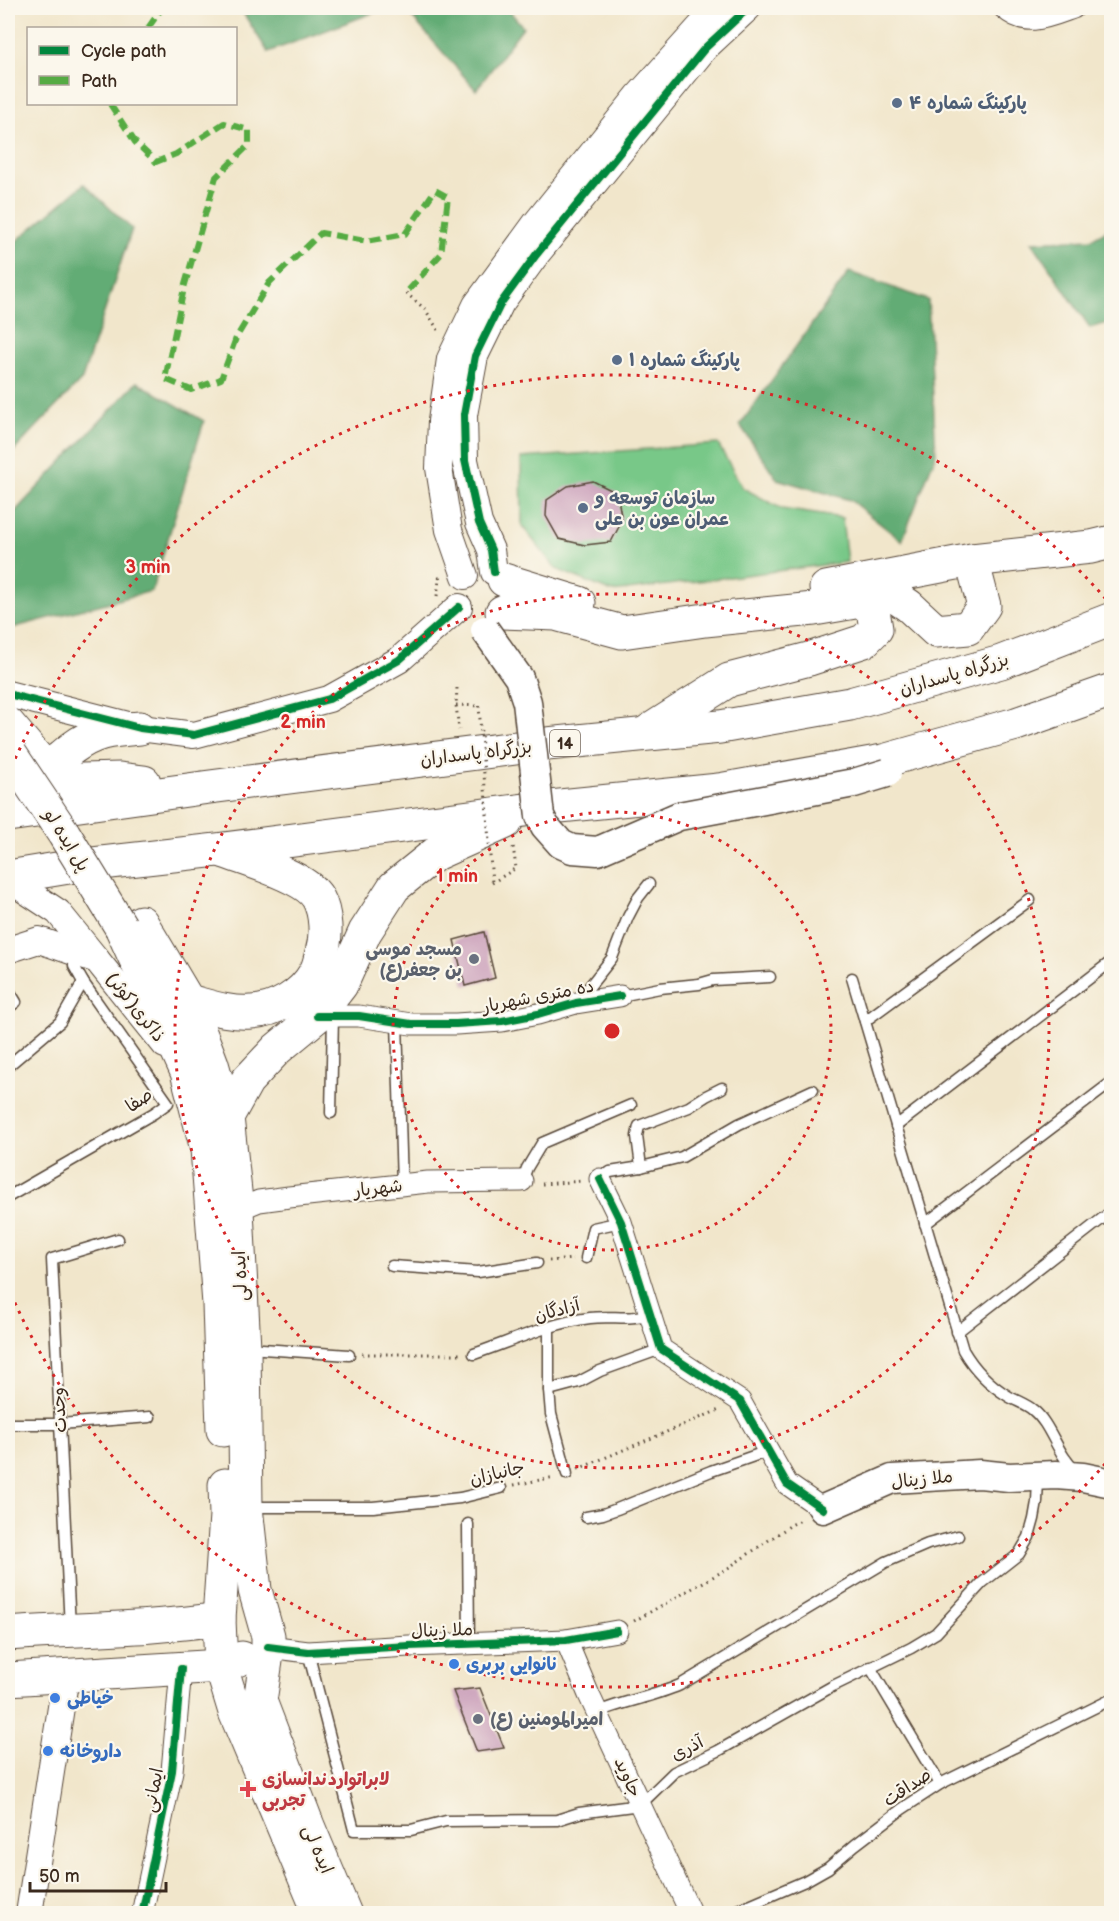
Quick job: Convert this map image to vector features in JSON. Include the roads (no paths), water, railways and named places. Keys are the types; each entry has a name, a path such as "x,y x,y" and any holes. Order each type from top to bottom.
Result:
{"main road":[{"path":"480,603 568,601 614,610 816,591 972,560 1091,547 1112,542"},
{"path":"480,603 556,614 622,632 705,620 814,609 861,601 890,593 909,606 936,631 968,628 984,606 972,560"},
{"path":"643,734 729,680 809,659 864,641 876,629 873,610 861,601"},
{"path":"480,603 519,678 527,702 540,816 553,836 572,849 598,851 679,816 854,783 887,773 924,750"},
{"name":"بزرگراه پاسداران","path":"8,815 463,755 720,727 850,704 1001,662 1112,619"},
{"path":"8,878 75,866 218,850 540,807 719,790 883,761 1016,724 1112,690"},
{"path":"47,770 63,754 83,741 102,733 140,728"},
{"path":"8,753 120,779 202,788"},
{"name":"پل ایده لو","path":"8,753 47,770 131,925"},
{"name":"پل ایده لو","path":"8,753 131,925"},
{"path":"227,1117 247,1081 277,1049 325,1016 365,932 394,887 435,854 540,807"},
{"path":"188,1001 224,1010 252,1012 279,1005 301,992 316,973 324,946 325,919 318,898 309,889 271,867 218,850"},
{"name":"ایده لی","path":"131,925 188,1001 212,1064 227,1117 237,1210 244,1348 246,1507 255,1590 268,1636 268,1647"},
{"name":"ایده لی","path":"131,925 187,1072 207,1149 219,1304 226,1515 219,1619 222,1666"},
{"name":"ملا زینال","path":"824,1509 892,1479 980,1474 1009,1477 1056,1475 1083,1476 1112,1484"},
{"path":"8,1634 181,1625 219,1619 268,1647"},
{"path":"8,1678 222,1666 268,1647"},
{"name":"ایده لى","path":"268,1647 260,1701 345,1914"},
{"name":"ایده لى","path":"222,1666 236,1712 320,1914"}],"street":[{"path":"480,603 479,570 465,576 449,530 439,468 441,421 450,359 476,305 530,231 639,95 717,8"},
{"path":"8,694 140,728 194,735 329,699 399,660 480,603 490,550 479,523 465,460 464,415 475,356 501,303 536,255 705,48 748,8"},
{"path":"1004,8 1012,15 1028,20 1051,16 1073,8"},
{"name":"ذاکری(کوثر)","path":"8,878 58,912 86,956 187,1072"},
{"path":"8,950 39,940 86,956"},
{"name":"ده متری شهریار","path":"325,1016 359,1016 411,1024 502,1021 576,1003 620,996"},
{"path":"600,1179 621,1222 661,1349 740,1401 787,1484 824,1509"},
{"name":"شهریار","path":"237,1210 260,1201 428,1182 522,1181"},
{"name":"ملا زینال","path":"268,1647 308,1652 469,1645 566,1640 616,1631"},
{"name":"جاوید","path":"566,1640 584,1685 692,1914"},
{"name":"ایمانی","path":"142,1914 172,1771 182,1670"},
{"path":"29,1914 66,1675"}],"lane":[{"path":"576,1003 612,957 628,917 649,884"},
{"path":"865,1021 1030,900"},
{"name":"صفا","path":"8,1197 168,1103 74,966 86,956"},
{"path":"896,1126 1112,961"},
{"path":"620,996 713,980 770,977"},
{"path":"852,978 963,1350 969,1362 979,1373 1007,1396 1034,1410 1046,1425 1069,1465 1083,1476"},
{"path":"8,1066 60,1022 83,982"},
{"path":"8,989 16,1002 8,1008"},
{"path":"325,1016 331,1113"},
{"path":"397,1022 402,1185"},
{"path":"925,1224 1112,1082"},
{"path":"641,1167 637,1136 639,1126 689,1107 722,1088"},
{"path":"600,1179 610,1172 682,1157 739,1124 813,1090"},
{"path":"522,1181 542,1143 631,1105"},
{"path":"957,1332 1112,1211"},
{"path":"586,1258 593,1228 621,1222"},
{"name":"وحدت","path":"70,1629 52,1259 118,1239"},
{"path":"392,1266 478,1272 537,1263"},
{"name":"آزادگان","path":"474,1354 549,1328 591,1318 637,1318 651,1314"},
{"path":"549,1328 551,1414 567,1474"},
{"path":"244,1348 349,1354"},
{"path":"549,1390 579,1382 600,1371 661,1349"},
{"path":"8,1424 60,1424 150,1417"},
{"path":"586,1517 603,1515 711,1471 768,1451"},
{"name":"آذری","path":"640,1805 674,1772 718,1751 833,1686 911,1648 936,1633 982,1583 1019,1554 1029,1537 1034,1519 1038,1476"},
{"name":"جانبازان","path":"246,1507 373,1507 460,1498 501,1488"},
{"path":"468,1524 469,1645"},
{"path":"598,1712 622,1702 680,1685 886,1562 928,1544 958,1536"},
{"path":"308,1652 354,1830 411,1830 446,1821 557,1820 579,1813 640,1805"},
{"path":"870,1667 940,1784"},
{"name":"صداقت","path":"728,1914 805,1881 828,1868 902,1809 940,1784 1112,1699"}],"place":[{"name":"پارکینگ شماره ۴","path":"897,103"},
{"name":"پارکینگ شماره ۱","path":"617,360"},
{"name":"سازمان توسعه و عمران عون بن علی","path":"583,508"},
{"name":"مسجد موسی بن جعفر(ع)","path":"474,959"},
{"name":"نانوایی بربری","path":"454,1664"},
{"name":"خیاطی","path":"55,1698"},
{"name":"امیرالمومنین (ع)","path":"478,1719"},
{"name":"داروخانه","path":"48,1751"},
{"name":"لابراتواردندانسازی تجربی","path":"248,1789"}]}
